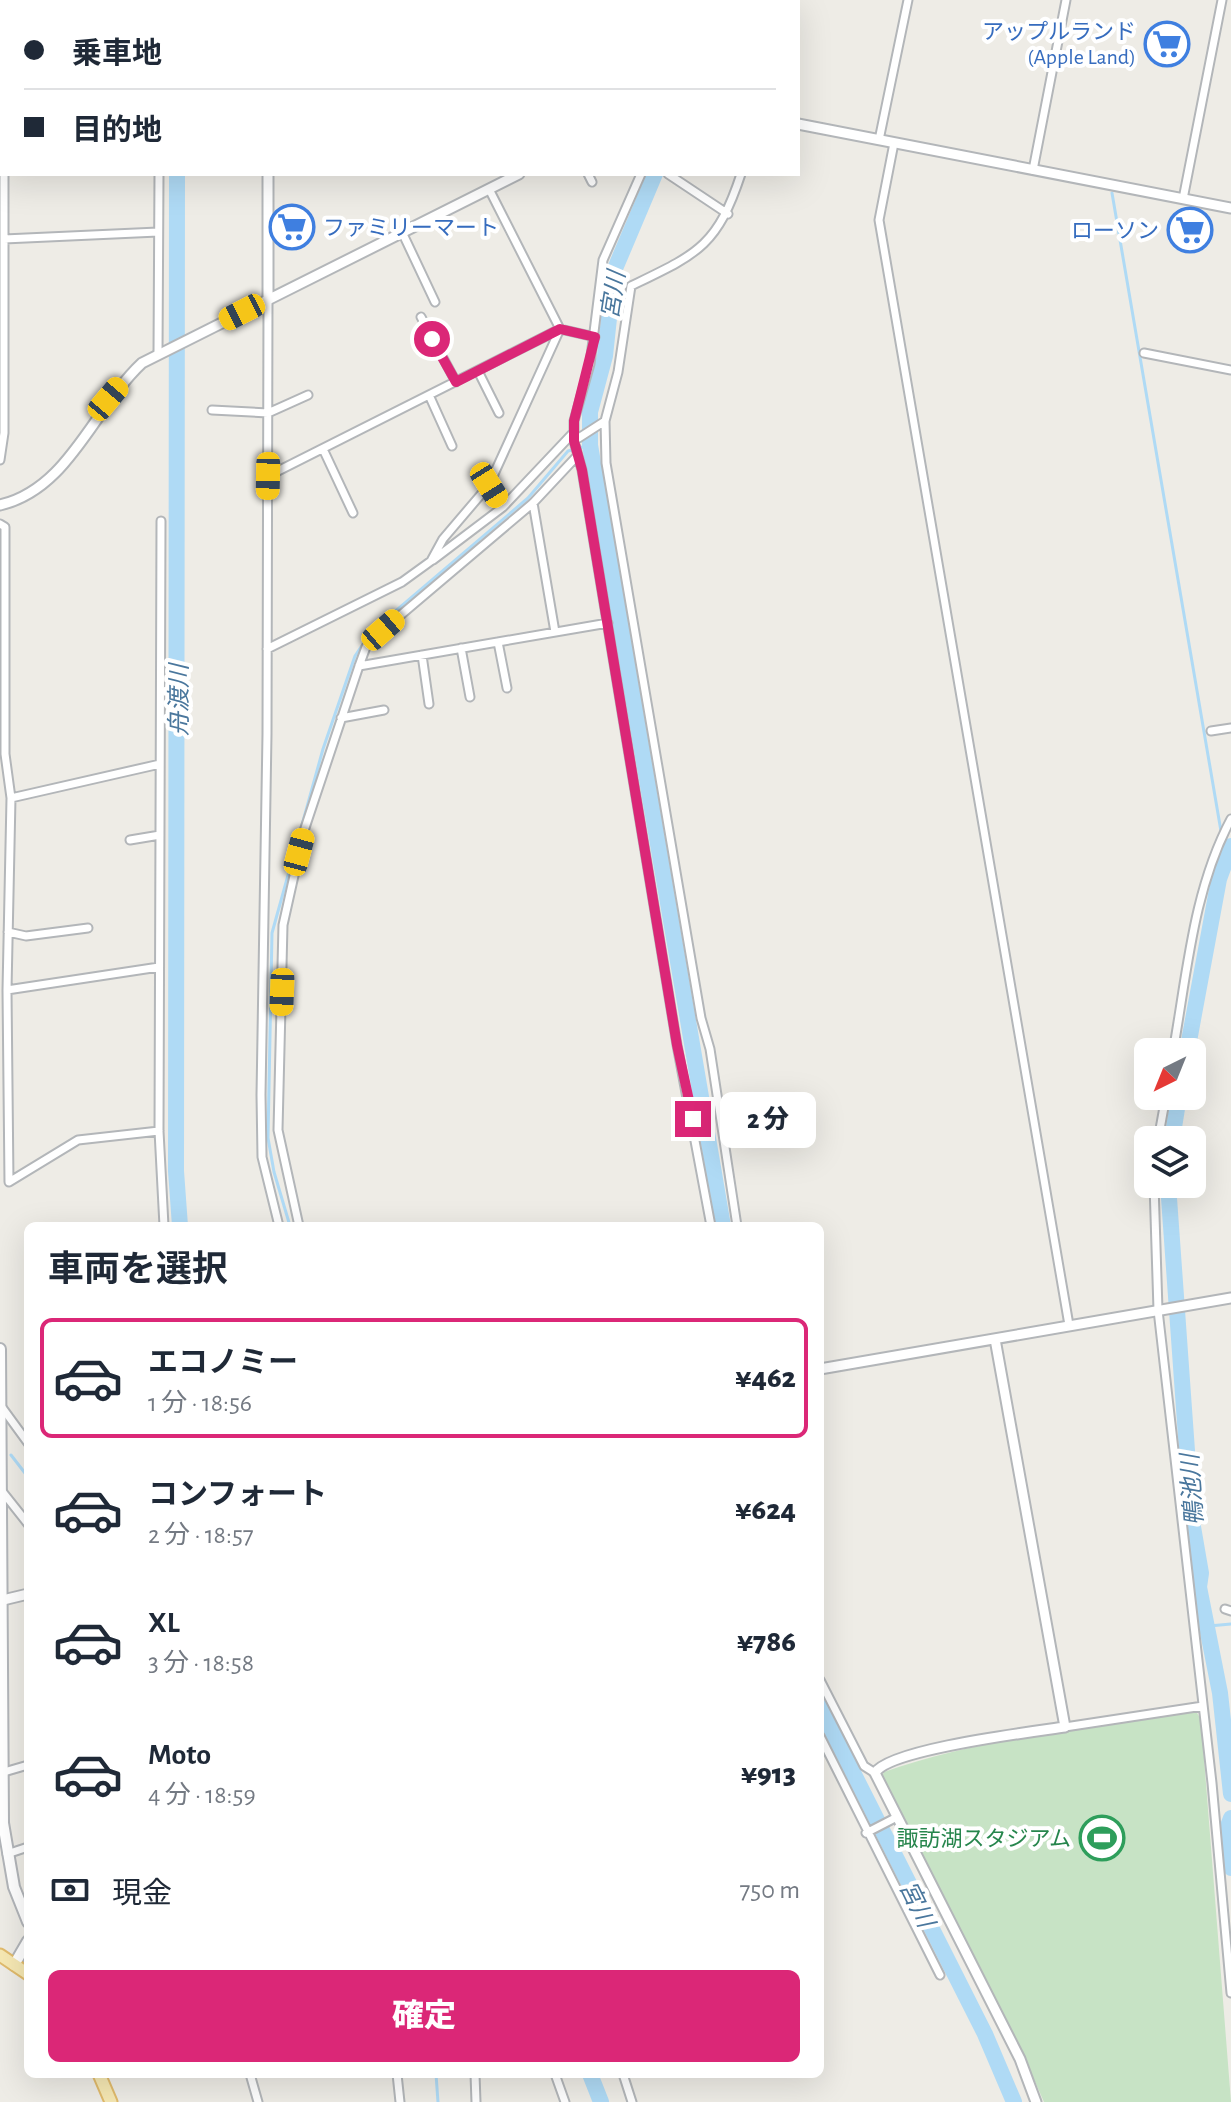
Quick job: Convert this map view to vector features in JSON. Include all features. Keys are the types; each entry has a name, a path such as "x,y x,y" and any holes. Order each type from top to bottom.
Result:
{"main road":[{"path":"0,1349 7,1854 24,1909"},
{"path":"14,1965 24,1948"},
{"path":"1,1958 24,1971"},
{"path":"101,2078 111,2102"}],"street":[{"path":"879,140 908,0"},
{"path":"1033,170 1066,0"},
{"path":"1183,199 1222,0"},
{"path":"800,124 1231,208"},
{"path":"894,143 879,220 1069,1325"},
{"path":"0,460 4,433 4,176"},
{"path":"159,176 161,352"},
{"path":"268,176 267,649 261,1126 262,1157 278,1222"},
{"path":"0,505 28,496 44,485 67,461 123,381 161,352 515,176"},
{"path":"640,176 603,260 595,337 575,438 677,1045 710,1222"},
{"path":"671,176 728,214"},
{"path":"736,1222 710,1049 698,1003 606,463 602,423 618,372 631,286 699,252 728,214 740,176"},
{"path":"489,189 560,329"},
{"path":"4,239 158,232"},
{"path":"402,232 435,302"},
{"path":"421,317 456,382"},
{"path":"431,561 443,539 489,485 560,329"},
{"path":"268,476 560,329 595,337"},
{"path":"1144,353 1231,370"},
{"path":"478,371 499,413"},
{"path":"212,410 268,413 308,395"},
{"path":"429,395 452,446"},
{"path":"267,649 402,582 503,507 575,438 602,423"},
{"path":"323,449 353,513"},
{"path":"298,1222 278,1130 283,925 304,831 359,666 366,647 383,630 533,503 578,455"},
{"path":"489,485 503,507"},
{"path":"533,503 555,632"},
{"path":"161,521 159,1131 164,1222"},
{"path":"0,524 5,527 5,754 10,768 11,798 7,990 9,1182 78,1140 159,1131"},
{"path":"359,666 608,623"},
{"path":"498,642 507,688"},
{"path":"461,648 470,697"},
{"path":"422,655 429,704"},
{"path":"341,718 384,710"},
{"path":"1211,731 1231,728"},
{"path":"11,798 160,764"},
{"path":"1176,1038 1204,886 1216,847 1231,819"},
{"path":"130,840 160,835"},
{"path":"8,932 26,936 88,928"},
{"path":"7,990 159,967"},
{"path":"1155,1198 1160,1310 1231,1993"},
{"path":"824,1368 1231,1298"},
{"path":"995,1339 1065,1727"},
{"path":"1,1406 24,1438"},
{"path":"1,1490 24,1519"},
{"path":"3,1600 24,1595"},
{"path":"824,1688 864,1766 875,1773 894,1819 1020,2059 1036,2102"},
{"path":"875,1773 880,1766 918,1752 1203,1706"},
{"path":"824,1744 940,1975"},
{"path":"4,1772 24,1766"},
{"path":"868,1832 894,1819"},
{"path":"7,1854 24,1848"},
{"path":"251,2078 258,2102"},
{"path":"397,2078 400,2102"},
{"path":"475,2078 476,2102"},
{"path":"556,2078 565,2102"},
{"path":"624,2078 632,2102"}],"green space":[{"path":"1196,1711 1201,1720 1231,2102 1044,2102 1021,2050 882,1776 884,1772 960,1750"}],"waterway":[{"name":"舟渡川","path":"177,176 176,1171 180,1222"},
{"name":"宮川","path":"654,176 614,271 605,356 590,412 590,445 722,1222"},
{"path":"1112,193 1223,843 1228,852"},
{"path":"289,1222 268,1138 272,933 323,749 355,656 371,632 528,498 568,451 590,445"},
{"name":"鴨池川","path":"1190,1038 1219,879 1231,846"},
{"name":"鴨池川","path":"1174,1126 1177,1110"},
{"name":"鴨池川","path":"1169,1198 1192,1521 1201,1573 1199,1587 1220,1693 1231,1794"},
{"path":"11,1455 24,1472"},
{"path":"1209,1626 1231,1624"},
{"name":"宮川","path":"824,1715 985,2034 1014,2102"},
{"name":"鴨池川","path":"1231,1818 1228,1826 1231,1868"},
{"path":"436,2078 438,2102"},
{"name":"舟渡川","path":"592,2078 601,2102"}],"place":[{"name":"アップルランド (Apple Land)","path":"1167,44"},
{"name":"ファミリーマート","path":"292,227"},
{"name":"ローソン","path":"1190,230"},
{"name":"諏訪湖スタジアム","path":"1102,1838"}],"route":[{"path":"432,339 456,382 560,329 595,337 574,421 574,441 582,470 631,775 660,927 677,1045 693,1119"}]}
